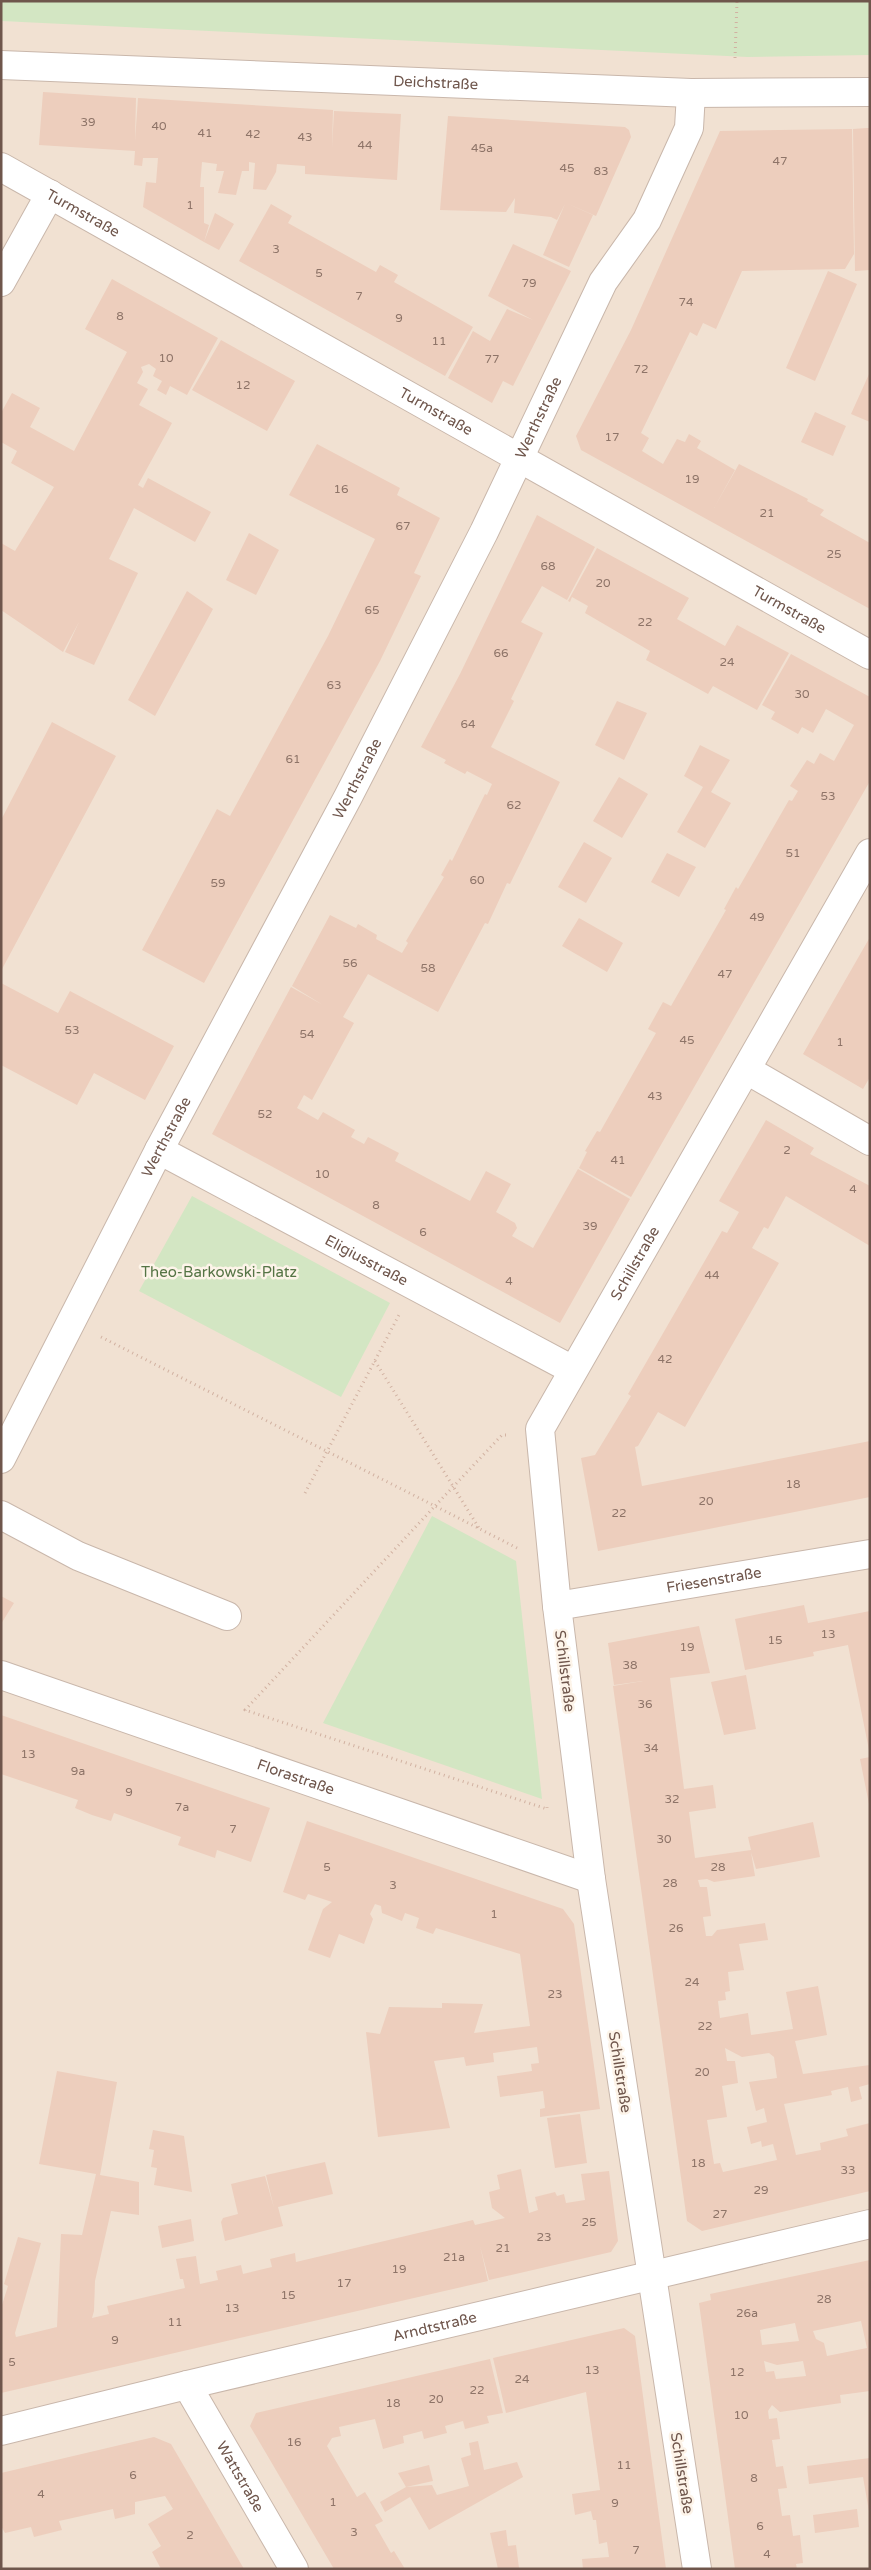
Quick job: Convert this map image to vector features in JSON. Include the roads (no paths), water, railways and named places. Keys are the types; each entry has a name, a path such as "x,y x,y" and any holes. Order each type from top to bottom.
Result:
{"street":[{"name":"Deichstraße","path":"1,65 691,93 870,92"},
{"name":"Werthstraße","path":"1,1459 159,1150 348,797 520,458 603,282 647,220 689,128 691,93"},
{"name":"Turmstraße","path":"1,167 870,655"},
{"path":"1,282 50,194"},
{"name":"Schillstraße","path":"697,2569 591,1879 557,1606 540,1429 870,853"},
{"path":"747,1070 870,1141"},
{"name":"Eligiusstraße","path":"159,1150 573,1370"},
{"path":"1,1515 78,1556 227,1616"},
{"name":"Friesenstraße","path":"557,1606 870,1554"},
{"name":"Florastraße","path":"1,1675 591,1879"},
{"name":"Arndtstraße","path":"1,2431 187,2385 870,2224"},
{"name":"Wattstraße","path":"187,2385 294,2569"}],"park label":[{"name":"Theo-Barkowski-Platz","path":"219,1272"}]}
